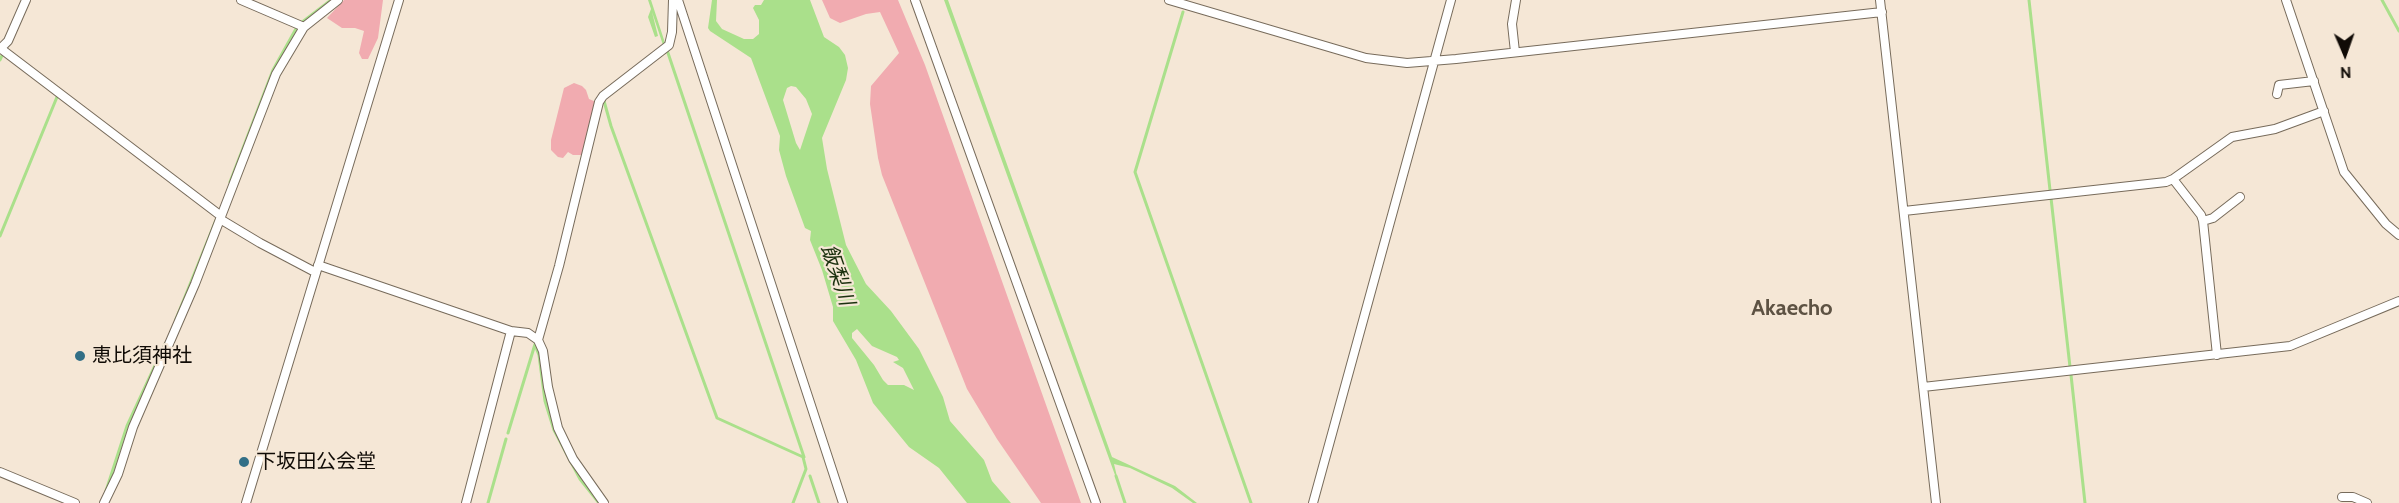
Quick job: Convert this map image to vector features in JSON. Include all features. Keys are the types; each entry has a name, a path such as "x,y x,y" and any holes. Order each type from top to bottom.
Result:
{"street":[{"path":"26,0 8,41 0,48 221,217 260,243 317,269 511,331 528,333 538,340 543,351 548,387 558,428 573,459 604,503"},
{"path":"241,0 304,27"},
{"path":"104,503 117,474 133,427 169,346 221,217 276,74 304,27 339,0"},
{"path":"246,503 399,0"},
{"path":"538,340 559,266 599,102 603,96 669,45 673,0"},
{"path":"678,0 843,503"},
{"path":"915,0 1096,503"},
{"path":"1168,0 1373,60 1407,63 1882,12"},
{"path":"1313,503 1451,0"},
{"path":"1515,52 1512,24 1516,0"},
{"path":"1880,0 1936,503"},
{"path":"2286,0 2344,172 2386,224 2399,235"},
{"path":"2277,94 2279,85 2314,81"},
{"path":"1904,211 2166,182 2232,136 2276,129 2324,111"},
{"path":"2173,179 2203,221 2217,355"},
{"path":"2203,221 2212,218 2240,197"},
{"path":"1923,387 2290,346 2399,301"},
{"path":"466,503 511,331"},
{"path":"0,472 75,503"},
{"path":"2342,497 2353,497 2367,503"}],"shaded area":[{"path":"344,0 383,0 378,38 368,59 362,59 359,53 364,31 342,28 327,18"},
{"path":"822,0 898,0 925,65 1081,503 1041,503 997,439 967,389 882,175 878,158 870,104 871,86 899,53 880,12 840,23 830,18"},
{"path":"574,83 582,86 589,99 596,102 582,155 573,155 568,152 563,158 558,157 551,150 551,140 564,88"}],"water":[{"path":"648,0 651,0 666,46 663,45 652,12 658,36 655,37 648,17 651,9"},
{"name":"飯梨川","path":"712,0 717,0 716,21 722,29 744,39 753,39 759,34 759,20 753,8 755,5 761,5 764,0 810,0 824,37 839,47 845,55 848,68 846,80 822,138 827,169 846,245 866,284 891,311 919,349 943,397 950,421 984,460 992,481 1011,503 967,503 939,468 909,447 873,403 856,360 833,321 833,307 810,240 811,231 805,228 786,176 779,150 780,136 751,58 708,28","holes":["796,87 806,99 812,114 800,150 783,100 787,88","857,329 872,346 897,357 899,360 893,362 903,368 914,390 904,385 888,385 883,380 852,338 852,333"]},
{"path":"944,0 948,0 1112,457 1175,486 1197,503 1193,503 1172,488 1130,468 1114,464 1120,489"}],"waterway":[{"path":"301,23 331,0"},
{"path":"2029,0 2050,190"},
{"path":"2382,0 2399,31"},
{"path":"1183,12 1135,172 1251,503"},
{"path":"230,182 273,70 297,27"},
{"path":"667,50 804,457"},
{"path":"0,60 4,51"},
{"path":"0,236 57,97"},
{"path":"604,101 611,126 717,418 803,457 806,469 793,503"},
{"path":"2051,198 2070,367"},
{"path":"176,319 216,220"},
{"path":"508,433 536,341"},
{"path":"161,353 165,344"},
{"path":"535,345 539,355 545,401 554,430 580,479 599,503"},
{"path":"106,491 127,426 159,357"},
{"path":"2071,375 2085,503"},
{"path":"488,503 506,439"},
{"path":"810,476 819,503"},
{"path":"1116,476 1125,503"}],"place":[{"name":"恵比須神社","path":"80,356"},
{"name":"下坂田公会堂","path":"244,462"}],"district":[{"name":"Akaecho","path":"1792,309"}]}
